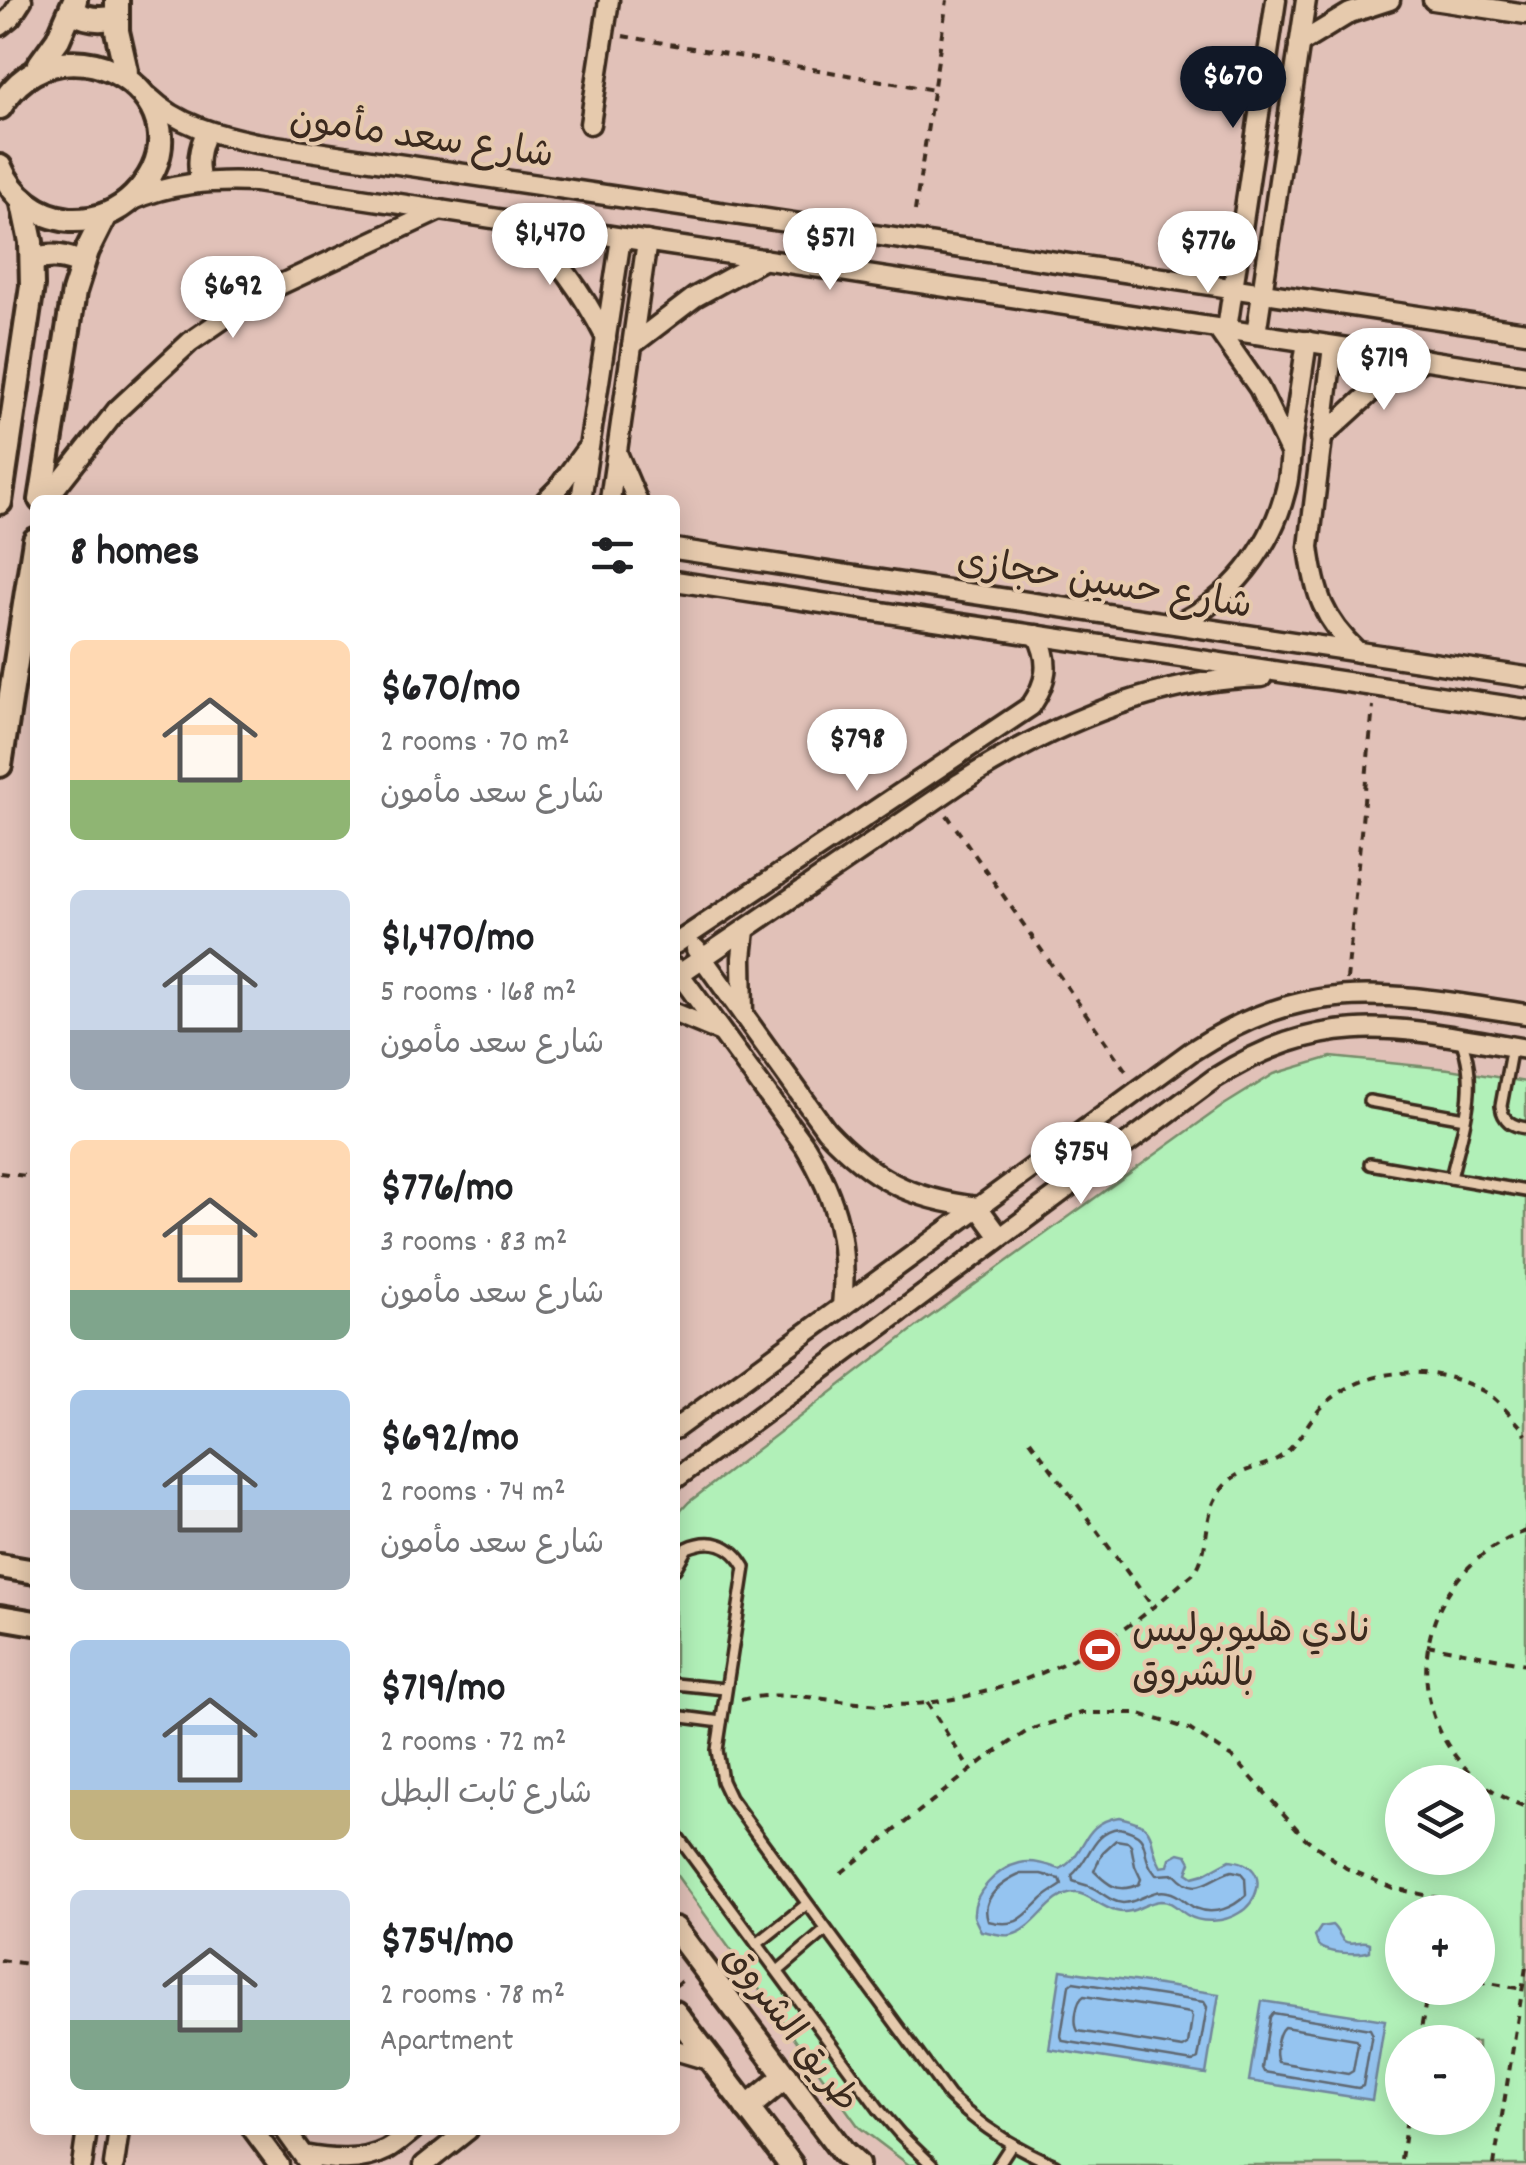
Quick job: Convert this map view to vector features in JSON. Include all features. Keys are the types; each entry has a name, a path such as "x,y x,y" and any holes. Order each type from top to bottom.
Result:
{"street":[{"path":"0,26 22,0"},
{"path":"590,124 609,0"},
{"path":"1276,0 1233,288 1222,328 1259,388 1291,454"},
{"path":"1256,334 1306,0"},
{"path":"1299,44 1350,13 1390,0"},
{"path":"1433,0 1526,14"},
{"path":"40,64 58,39 73,5 88,19 117,9 119,44 126,71"},
{"path":"0,167 12,189 36,210 70,220 88,219 105,215 129,201 142,187 158,152 159,133 149,97 126,71 93,56 75,54 40,64 17,80 3,97"},
{"name":"شارع سعد مأمون","path":"149,97 165,112 207,131 272,146 1526,332"},
{"path":"201,182 199,150 207,131"},
{"name":"شارع سعد مأمون","path":"129,201 152,191 201,182 254,182 1526,374"},
{"path":"0,502 31,299 32,260 22,199"},
{"path":"48,495 117,410 190,342 258,295 440,210"},
{"path":"45,495 71,307 82,264 105,215"},
{"path":"518,220 569,274 606,338"},
{"path":"583,495 621,238"},
{"path":"611,495 647,241"},
{"path":"32,260 53,256 82,264"},
{"path":"632,345 695,297 764,259"},
{"path":"1174,624 1200,614 1224,594 1245,571 1276,518 1286,489 1307,342"},
{"path":"1333,346 1308,547 1322,606 1338,633 1359,652"},
{"path":"1321,438 1369,394 1424,359"},
{"path":"550,495 576,466 590,442"},
{"path":"616,452 636,495"},
{"name":"شارع حسين حجازى","path":"680,550 1526,677"},
{"path":"0,765 30,572"},
{"name":"شارع حسين حجازى","path":"680,582 1526,709"},
{"path":"1000,1238 978,1207 943,1203 910,1193 878,1177 850,1156 826,1130 702,958 681,940 1031,706 1046,678 1044,648 1037,635"},
{"path":"1375,686 1380,655"},
{"path":"680,971 936,799 1051,730 1149,695 1253,677 1306,676"},
{"path":"743,1014 746,930"},
{"path":"680,978 805,1146 822,1175 835,1206 842,1240 842,1307"},
{"path":"680,1425 1206,1042 1249,1018 1312,999 1346,994 1412,997 1526,1014"},
{"path":"680,1016 722,1032"},
{"path":"680,1475 1215,1078 1266,1050 1321,1032 1350,1028 1408,1029 1519,1048"},
{"path":"0,1566 30,1571"},
{"path":"0,1617 30,1623"},
{"name":"طريق الشروق","path":"680,1936 842,2151 857,2165"},
{"path":"680,2019 788,2164"},
{"path":"680,2051 712,2061"},
{"path":"747,2108 786,2076"},
{"path":"82,2165 86,2135"},
{"path":"114,2165 118,2135"},
{"path":"257,2135 279,2165"},
{"path":"289,2135 307,2160 366,2156 386,2150 406,2135"},
{"path":"424,2165 462,2135"}],"lane":[{"path":"1451,1178 1470,1102 1470,1069 1460,1038"},
{"path":"1519,1048 1501,1106 1508,1122 1526,1128"},
{"path":"1369,1101 1465,1118"},
{"path":"1370,1164 1526,1191"},
{"path":"680,1560 687,1548 706,1542 725,1546 745,1567 717,1750 725,1790 950,2096 985,2128 1035,2161 1056,2165"},
{"path":"680,1684 725,1689"},
{"path":"680,1717 720,1722"},
{"path":"680,1839 900,2134 932,2165"},
{"path":"758,1944 807,1904"},
{"path":"778,1971 826,1930"},
{"path":"998,2165 1011,2145"}],"path":[{"path":"915,211 946,0"},
{"path":"604,33 934,90"},
{"path":"1346,994 1375,686"},
{"path":"936,799 1139,1090"},
{"path":"0,1173 30,1177"},
{"path":"722,1708 762,1695 892,1705 927,1702 995,1688 1055,1666 1112,1637 1195,1572 1202,1562 1208,1512 1220,1490 1239,1472 1284,1454 1322,1406 1342,1391 1390,1372 1440,1373 1487,1393 1526,1435"},
{"path":"1030,1440 1152,1607"},
{"path":"1526,1531 1494,1546 1469,1566 1443,1600 1434,1620 1426,1662 1428,1695 1446,1745 1474,1778 1526,1807"},
{"path":"1428,1645 1526,1664"},
{"path":"927,1702 970,1771"},
{"path":"841,1873 970,1771 1030,1730 1082,1713 1137,1713 1189,1729 1235,1759 1305,1838 1346,1868 1393,1888 1424,1895"},
{"path":"0,1960 30,1965"},
{"path":"1494,2165 1526,1967"},
{"path":"1495,1983 1522,1989"},
{"path":"1401,2159 1405,2135"}],"green space":[{"name":"نادي هليوبوليس بالشروق","path":"1331,1057 1449,1069 1526,1082 1526,2165 909,2165 859,2127 680,1880 680,1512 920,1324 1224,1105 1274,1074"}],"water":[{"path":"1119,1817 1147,1829 1161,1867 1168,1866 1170,1858 1179,1853 1187,1855 1191,1862 1187,1873 1193,1877 1230,1860 1245,1864 1258,1882 1251,1903 1233,1916 1206,1921 1193,1918 1165,1901 1122,1912 1075,1893 1057,1899 1020,1932 1008,1935 981,1931 974,1917 977,1899 995,1876 1025,1862 1060,1869 1075,1856 1090,1832 1106,1820"},
{"path":"1332,1925 1344,1941 1370,1943 1370,1951 1343,1953 1322,1948 1315,1936 1321,1927"},
{"path":"1061,1970 1219,1994 1206,2074 1049,2049"},
{"path":"1262,2001 1385,2020 1372,2100 1249,2081"}],"place":[{"name":"نادي هليوبوليس بالشروق","path":"1100,1650"}]}
